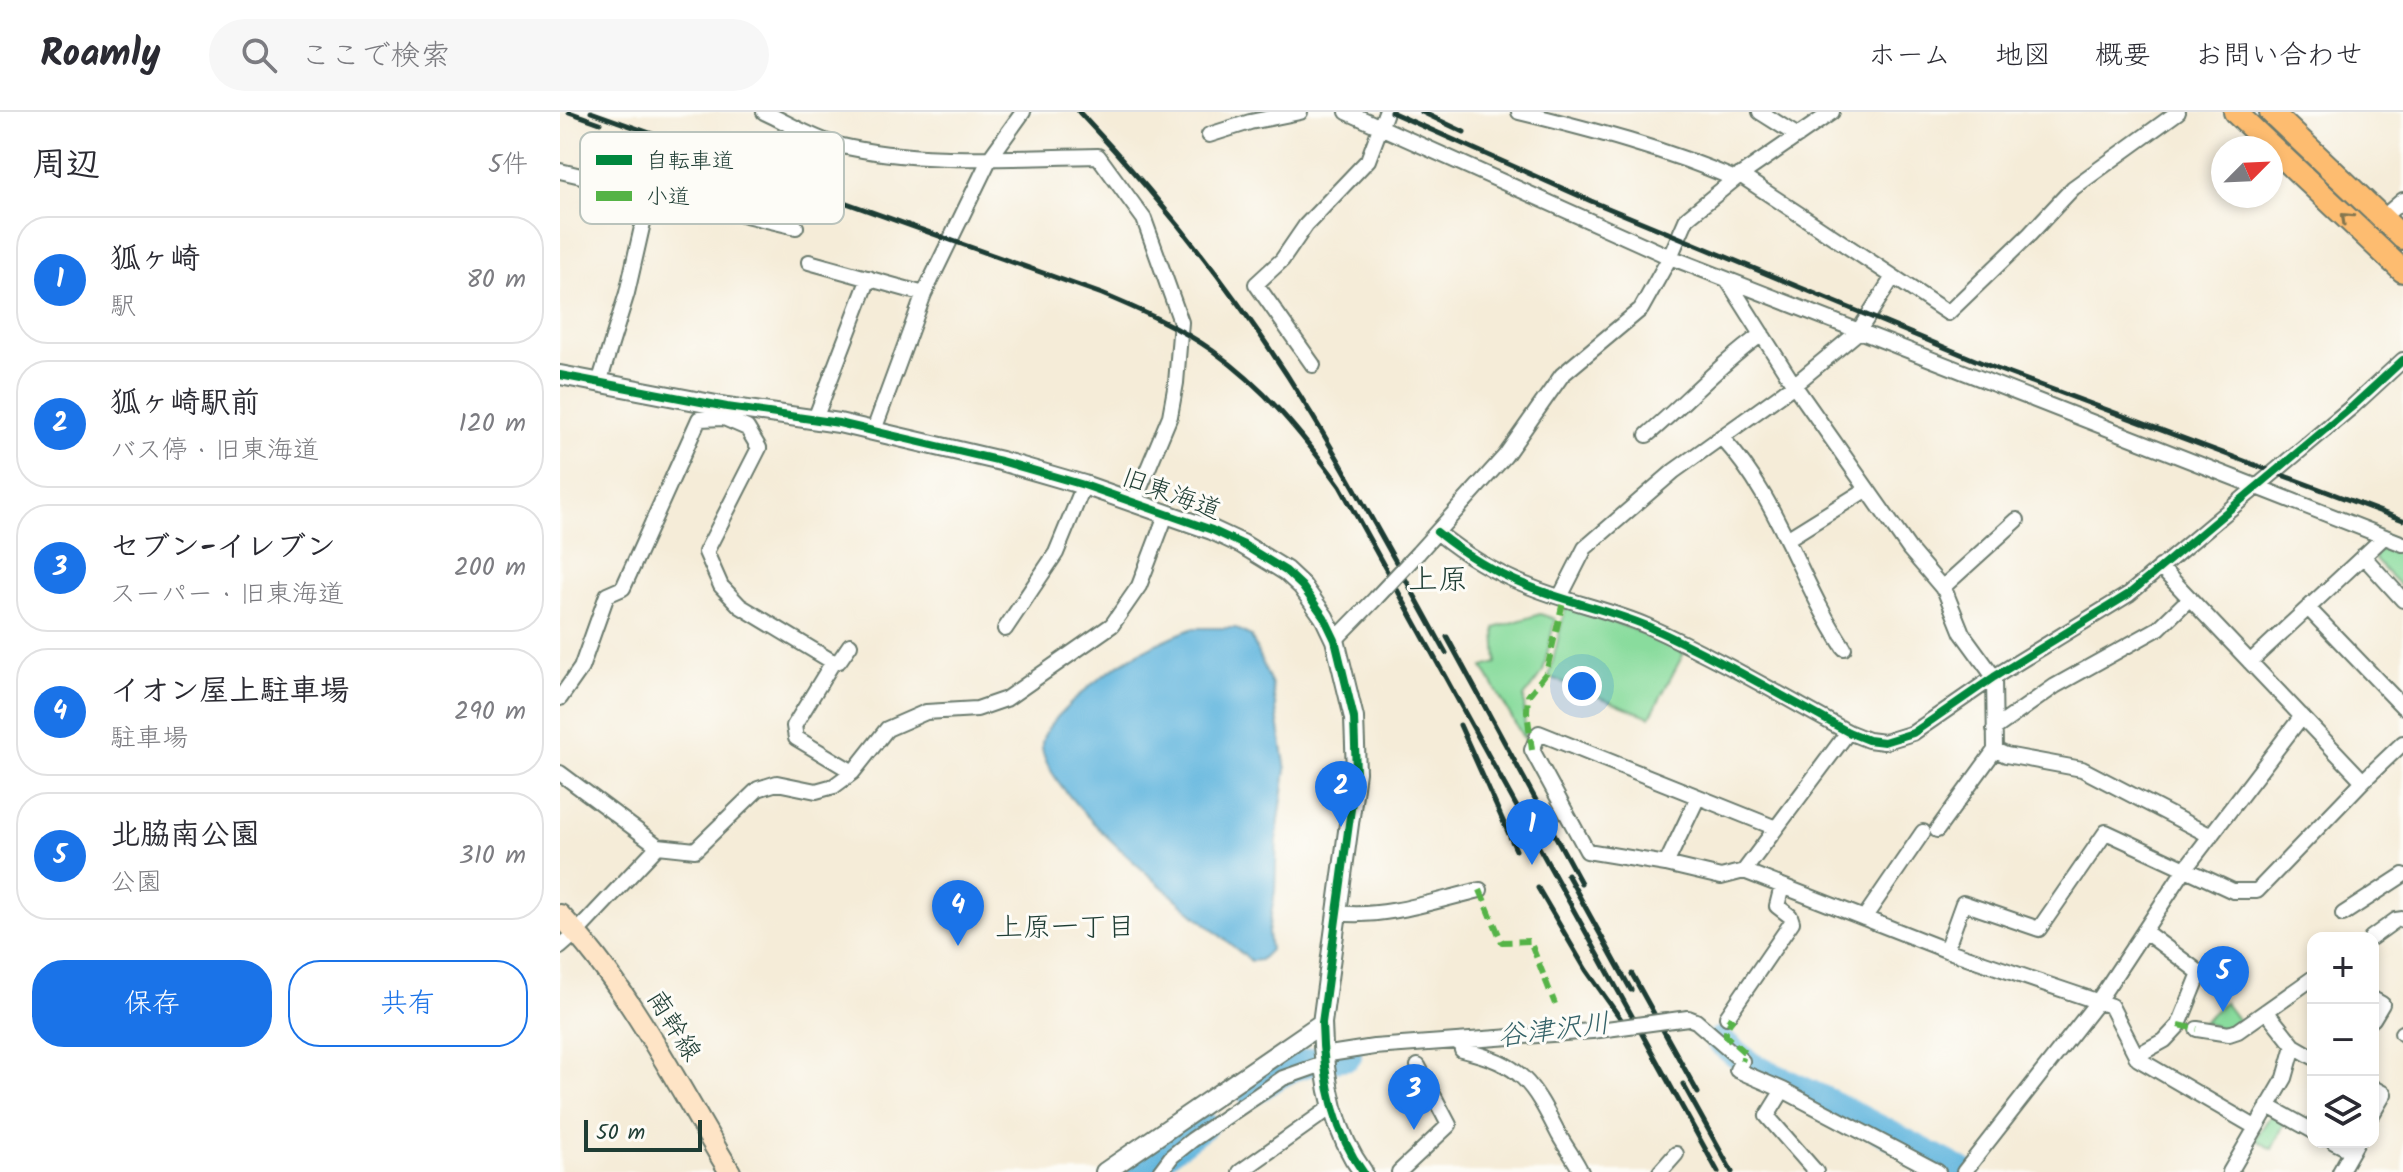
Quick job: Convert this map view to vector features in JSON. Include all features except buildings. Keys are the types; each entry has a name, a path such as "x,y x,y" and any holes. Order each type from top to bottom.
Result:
{"highway":[{"path":"2235,112 2403,271"},
{"path":"2271,112 2403,238"}],"main road":[{"name":"南幹線","path":"560,915 639,1017 730,1172"}],"street":[{"path":"764,112 807,132"},
{"path":"874,430 924,294 990,158 1023,112"},
{"path":"1209,135 1250,122 1300,112"},
{"path":"1347,112 1670,257 2403,544"},
{"path":"1313,365 1256,284 1282,260 1306,225 1368,160 1386,112"},
{"path":"1519,112 1591,129 1738,177 1948,313 2073,188 2178,112"},
{"path":"1760,112 1798,136"},
{"path":"1335,640 1505,456 1562,375 1641,309 1670,257 1687,218 1738,177 1832,112"},
{"path":"844,146 900,155 990,158 1098,156 1144,219 1181,322 1170,416 1134,502"},
{"path":"560,171 580,176"},
{"path":"2382,218 2403,200"},
{"path":"599,383 627,293 643,224"},
{"path":"783,224 796,227"},
{"path":"809,262 924,294"},
{"path":"1560,597 1585,548 1674,471 1794,385 1858,332 1893,277"},
{"path":"815,419 869,278"},
{"path":"1728,280 1794,385 1910,550 1942,588 1952,604 1962,633 1994,677 1995,750 1864,918"},
{"path":"1647,435 1676,411 1694,389 1762,334"},
{"path":"1437,532 1462,553 1488,568 1528,586 1647,626 1848,732 1884,742 1929,724 1994,677 2129,594 2353,406 2403,360"},
{"name":"旧東海道","path":"560,375 725,413 815,419 874,430 1001,461 1084,485 1212,530 1286,571 1302,586 1324,617 1335,640 1354,718 1356,772 1322,1023 1323,1060 1333,1106 1344,1138 1363,1172"},
{"path":"560,698 581,668 607,595 623,588 699,419 725,413 747,428 759,448 706,552 721,586 740,606 833,662 839,661 850,645"},
{"path":"1721,437 1744,462 1787,539 1824,617 1844,648"},
{"path":"1005,629 1056,553 1084,485"},
{"path":"1787,539 1867,489"},
{"path":"560,773 658,846 695,850 758,789 777,783 816,791 834,786 853,772 887,729 926,712 977,709 1006,699 1112,625 1139,586 1166,515"},
{"path":"1942,588 2017,520"},
{"path":"2250,662 2384,537"},
{"path":"2363,556 2403,600"},
{"path":"2160,567 2363,781"},
{"path":"1994,729 2055,686 2159,628 2190,598"},
{"path":"2308,608 2403,707"},
{"path":"833,662 794,726 796,738 853,772"},
{"path":"1967,1168 2098,1001 2185,869 2302,716"},
{"path":"1744,871 1848,732"},
{"path":"1776,828 1539,733 1532,750 1587,851 1721,877 1744,871 1946,950 2111,1006 2138,1059 2255,1127"},
{"path":"1946,950 1963,903 2039,929 2106,832 2233,891 2257,891 2403,743"},
{"path":"1995,750 2082,769 2211,836"},
{"path":"1666,864 1698,797"},
{"path":"560,947 658,846"},
{"path":"2343,914 2403,875"},
{"path":"1727,1017 1792,922 1790,916 1777,906 1782,886"},
{"path":"1337,913 1372,913 1480,890"},
{"path":"2379,933 2402,920"},
{"path":"2136,1056 2165,1040 2179,1025 2200,973 2144,931"},
{"path":"2197,1029 2229,1034 2307,982"},
{"path":"2266,1011 2294,1046 2307,1054"},
{"path":"1160,1172 1172,1156 1192,1140 1283,1078 1323,1060 1374,1047 1592,1031 1688,1018 1742,1061 1737,1070 1783,1090 1938,1172"},
{"path":"1105,1172 1322,1023"},
{"path":"1460,1042 1462,1050 1494,1058 1514,1069 1532,1086 1581,1172"},
{"path":"2231,1172 2285,1078 2294,1046"},
{"path":"1399,1172 1449,1125 1418,1066"},
{"path":"1783,1090 1767,1116 1816,1172"},
{"path":"1240,1172 1333,1106"},
{"path":"2268,1106 2307,1128"},
{"path":"2340,1172 2353,1148"},
{"path":"1660,1172 1676,1154"}],"green space":[{"path":"2384,547 2403,554 2403,589 2375,560 2376,554"},
{"path":"1566,605 1641,632 1684,653 1650,717 1549,677"},
{"path":"1540,614 1555,619 1543,672 1524,697 1525,741 1483,667 1497,663 1495,628"},
{"path":"2224,1002 2239,1022 2218,1028 2203,1022"},
{"path":"2271,1115 2286,1120 2272,1149 2255,1139"}],"water":[{"path":"1194,628 1235,628 1251,636 1272,685 1286,770 1268,933 1270,950 1260,960 1251,961 1200,920 1096,825 1067,793 1048,765 1042,743 1055,720 1095,682 1142,651"}],"waterway":[{"name":"谷津沢川","path":"1720,1041 1751,1066 1830,1103 1962,1172"},
{"name":"谷津沢川","path":"1251,1093 1296,1066 1348,1056"},
{"name":"谷津沢川","path":"1140,1172 1204,1125"}],"railway":[{"path":"569,112 600,123"},
{"path":"591,112 647,132"},
{"path":"1079,112 1174,220 1287,374 1446,653"},
{"path":"1391,112 1591,201 1997,369 2403,520"},
{"path":"1422,112 1464,132"},
{"path":"844,202 1102,294 1187,334 1232,365 1297,431 1340,486 1718,1172"},
{"path":"1447,637 1581,883"},
{"path":"1460,725 1516,850"},
{"path":"1567,874 1631,990"},
{"path":"1538,888 1586,970 1628,1029"},
{"path":"1632,974 1698,1093"},
{"path":"1683,1084 1732,1172"}],"marked path":[{"path":"1532,750 1528,696 1546,673 1564,598"},
{"path":"1480,890 1502,942 1530,941 1555,1004"},
{"path":"1727,1017 1732,1020 1726,1029 1726,1036 1745,1053 1742,1061"},
{"path":"2179,1025 2197,1029"}],"cycle path":[{"path":"1437,532 1479,562 1514,580 1647,626 1848,732 1884,742 1913,733 1994,677 2129,594 2353,406 2403,360"},
{"path":"560,375 727,407 839,423 1001,461 1084,485 1212,530 1286,571 1302,586 1324,617 1335,640 1354,718 1356,772 1322,1023 1324,1062 1331,1101 1352,1156 1363,1172"}],"place":[{"name":"狐ヶ崎駅前","path":"1341,827"},
{"name":"狐ヶ崎","path":"1532,865"},
{"name":"イオン屋上駐車場","path":"958,946"},
{"name":"北脇南公園","path":"2223,1012"},
{"name":"セブン-イレブン","path":"1414,1130"}],"district":[{"name":"上原","path":"1438,581"},
{"name":"上原一丁目","path":"1065,928"}]}
